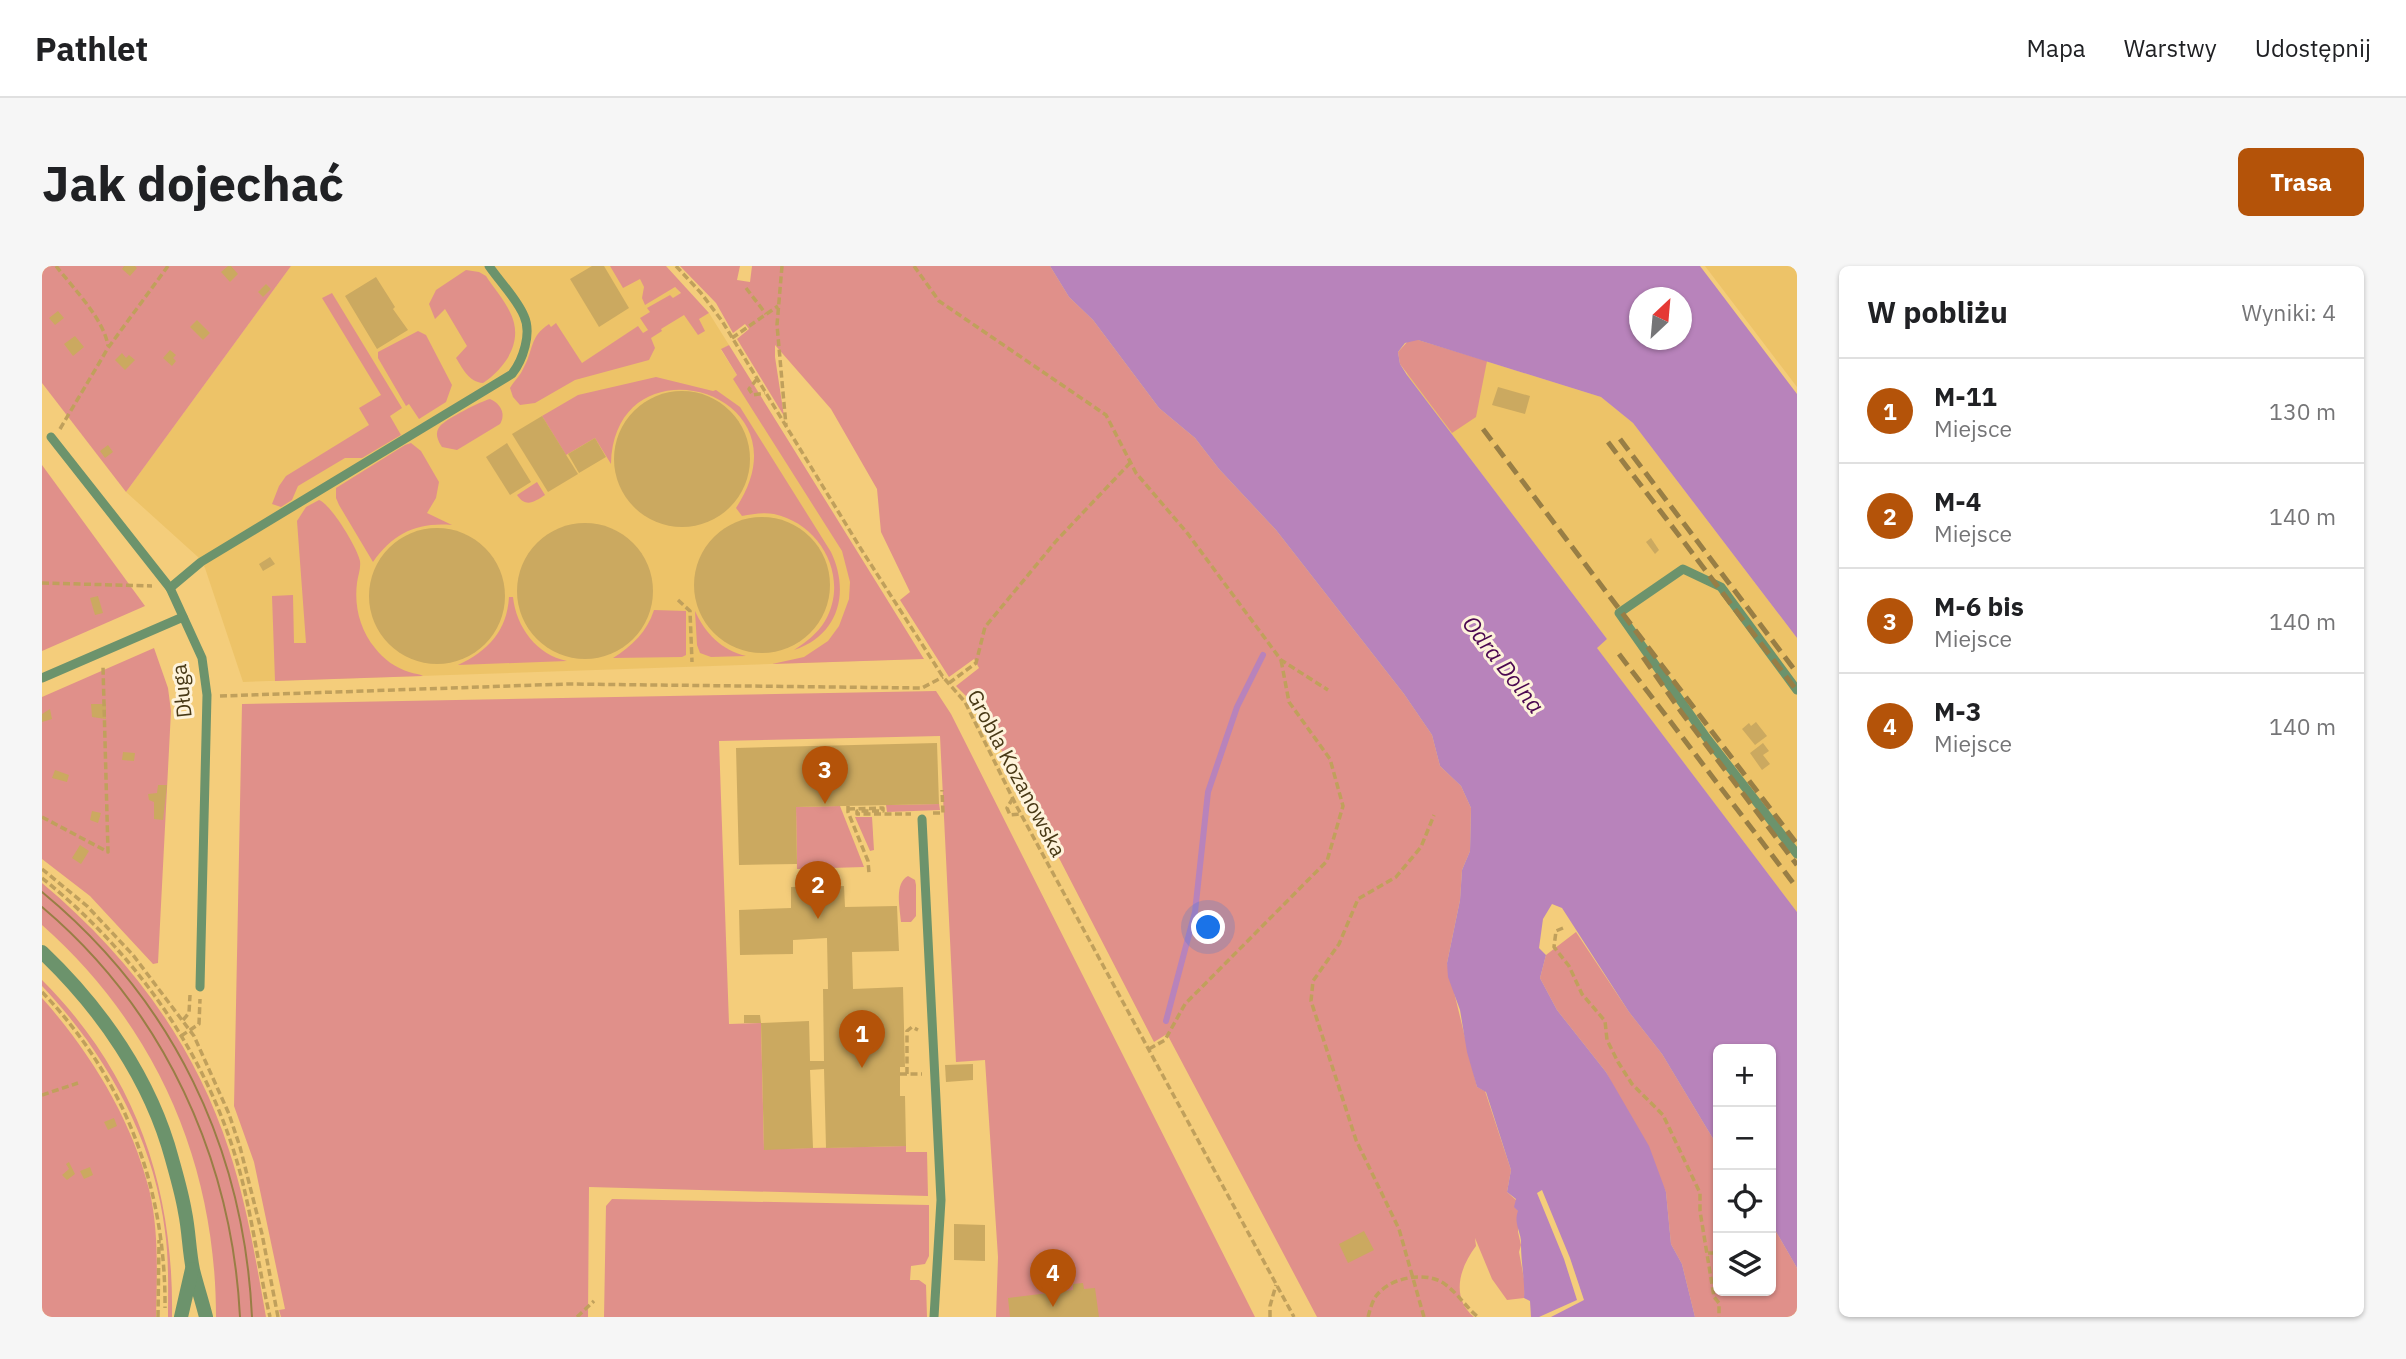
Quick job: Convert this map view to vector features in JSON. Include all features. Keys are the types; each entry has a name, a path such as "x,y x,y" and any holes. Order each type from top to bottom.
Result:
{"street":[{"path":"42,952 78,989 117,1040 148,1097 172,1157 185,1210 192,1267 206,1317"},
{"path":"181,1317 192,1267"}],"lane":[{"path":"170,588 201,562 512,374 520,363 523,352 525,317 489,266"},
{"name":"Długa","path":"53,439 170,588 202,658 207,695 200,987"},
{"path":"1797,690 1721,587 1683,569 1619,613 1706,737 1797,854"},
{"path":"42,678 183,617"},
{"path":"922,818 941,1199 934,1317"}],"path":[{"path":"56,266 99,322 106,334 108,348"},
{"path":"53,439 108,348 168,266"},
{"name":"Grobla Kozanowska","path":"676,266 701,293 732,338 943,677 965,702 1021,814 1294,1317"},
{"path":"782,266 777,325 786,428"},
{"path":"914,266 939,301 1106,415 1136,473 1188,534 1281,660 1328,690"},
{"path":"746,288 766,314"},
{"path":"732,338 778,306"},
{"path":"757,379 749,389 753,396 765,393"},
{"path":"949,683 976,663 985,627 1056,540 1130,463"},
{"path":"42,583 129,584 170,588"},
{"path":"678,600 690,611 691,662"},
{"path":"42,817 108,852 104,670 96,654"},
{"path":"1148,1050 1165,1040 1185,1004 1327,861 1343,806 1330,759 1289,702 1281,660"},
{"path":"207,695 242,697 567,684 922,688 943,677"},
{"path":"1013,798 1007,808 1010,815 1021,814"},
{"path":"869,873 868,861 848,807 883,808 883,811 857,811 857,814 888,814"},
{"path":"1424,1317 1399,1229 1356,1140 1311,1001 1313,981 1339,944 1358,899 1396,877 1421,847 1434,815"},
{"path":"42,869 87,906 120,941 190,1031 229,1114 240,1147 262,1234 278,1317"},
{"path":"42,878 117,948 151,990 181,1036 213,1096 240,1174 270,1317"},
{"path":"1563,928 1556,931 1554,947 1569,966 1582,994 1605,1021 1607,1040 1632,1084 1663,1115 1700,1193 1700,1211 1714,1297 1719,1304 1719,1317"},
{"path":"181,1036 198,1024 200,987"},
{"path":"42,992 92,1055 124,1113 152,1186 165,1263 165,1315"},
{"path":"907,1074 907,1031 912,1027 918,1032"},
{"path":"900,1074 919,1074 919,1064"},
{"path":"42,1095 78,1083"},
{"path":"158,1317 160,1230"},
{"path":"1708,1254 1713,1253"},
{"path":"1368,1317 1376,1297 1385,1287 1411,1277 1433,1278 1446,1285 1478,1317"},
{"path":"1270,1316 1276,1283"},
{"path":"577,1317 594,1301"}],"shaded area":[{"path":"42,266 291,266 126,492 42,383"},
{"path":"291,266 656,266 702,317 709,313 729,345 721,350 917,659 243,682 205,568 198,557 126,492"},
{"path":"610,266 666,266 709,313 699,319 705,331 698,335 684,315 651,338 655,348 649,360 575,380 535,403 520,405 510,388 522,372 538,334 549,324 551,327 556,323 582,363 638,326 643,333 648,330 640,318 650,312 647,308 670,295 673,298 681,293 675,287 645,305 642,298 644,287 640,279 623,288"},
{"path":"680,266 740,266 737,280 750,282 752,266 1050,266 1069,297 1093,320 1159,408 1195,438 1219,469 1276,530 1404,694 1432,735 1440,766 1461,786 1471,808 1470,851 1462,870 1460,900 1447,963 1477,1087 1485,1091 1511,1170 1507,1192 1516,1200 1518,1211 1524,1298 1507,1300 1492,1279 1475,1238 1476,1246 1462,1272 1460,1282 1462,1300 1474,1317 1317,1317 1167,1034 1154,1042 1012,767 969,699 956,686 979,668 974,659 949,677 900,600 910,592 881,532 877,489 831,409 775,345 784,416 737,339 749,329 745,324 733,333 716,303"},
{"path":"1705,266 1797,266 1797,387"},
{"path":"466,270 486,276 506,304 514,323 512,350 497,372 483,383 470,378 456,358 467,346 445,309 435,319 429,304 436,290"},
{"path":"332,293 402,408 390,416 401,435 362,458 345,458 298,486 292,500 281,507 272,504 286,476 369,425 359,408 381,395 322,298"},
{"path":"418,331 426,335 452,385 446,402 419,419 409,404 406,406 378,358 378,352"},
{"path":"1409,340 1418,340 1487,361 1476,417 1452,433 1400,364 1398,352"},
{"path":"1418,340 1601,397 1633,423 1797,638 1797,912 1596,647 1607,639 1407,375"},
{"path":"729,345 924,659 772,664 804,657 828,641 839,626 849,599 850,582 842,551 733,379 737,375 721,349"},
{"path":"656,377 716,390 740,407 831,552 840,582 840,597 830,623 809,643 794,650 811,637 825,621 832,604 832,571 817,541 805,529 774,514 742,516 736,508 753,467 750,433 732,408 704,393 672,390 643,400 620,424 611,464 595,438 566,455 542,416 578,395"},
{"path":"490,399 501,410 503,417 500,424 457,450 442,447 437,434 440,426"},
{"path":"411,443 421,451 439,482 436,498 427,513 452,525 428,525 407,532 389,544 373,562 339,505 336,488"},
{"path":"42,465 145,606 42,651"},
{"path":"537,482 545,495 534,502 527,503 520,499 517,495"},
{"path":"319,500 337,518 358,555 360,564 356,592 357,609 370,641 390,663 423,676 275,681 272,596 293,595 294,643 306,643 297,521 306,507"},
{"path":"509,597 513,597 518,619 530,638 546,653 567,661 458,665 487,646 500,630"},
{"path":"654,610 686,611 686,655 613,658 638,638"},
{"path":"695,611 715,640 729,650 746,656 711,657 700,653"},
{"path":"154,648 168,688 171,711 158,963 153,964 90,896 42,859 42,697"},
{"path":"936,691 951,714 1255,1317 996,1317 998,1257 985,1060 956,1062 940,736 719,741 729,1024 761,1023 764,1149 906,1146 906,1152 927,1152 928,1196 589,1187 588,1317 281,1317 279,1310 285,1309 254,1162 234,1106 242,704"},
{"path":"939,804 940,810 887,812 886,805"},
{"path":"840,806 864,867 797,869 796,807"},
{"path":"855,817 872,817 874,850 870,851"},
{"path":"908,876 915,880 916,885 916,916 911,922 901,922 899,890"},
{"path":"42,883 103,940 130,971 155,1003 197,1073 229,1150 241,1191 266,1317 216,1317 213,1260 205,1206 191,1153 172,1102 148,1054 118,1008 82,965 42,925"},
{"path":"1576,932 1629,1012 1662,1054 1713,1139 1713,1296 1776,1296 1776,1232 1797,1268 1797,1317 1695,1317 1682,1264 1671,1244 1666,1192 1606,1072 1557,1010 1540,978 1546,955"},
{"path":"42,980 75,1016 102,1054 125,1094 143,1135 157,1178 166,1223 172,1317 168,1317 167,1253 159,1197 138,1130 106,1068 65,1012 42,986"},
{"path":"42,998 60,1019 107,1087 141,1163 154,1220 157,1252 156,1317 42,1317"},
{"path":"612,1199 929,1205 929,1256 925,1264 911,1266 910,1280 919,1280 926,1285 927,1317 604,1317 606,1206"}],"water":[{"name":"Odra Dolna","path":"1050,266 1700,266 1797,394 1797,638 1633,423 1601,397 1418,340 1405,343 1398,352 1400,364 1407,375 1607,639 1597,648 1797,912 1797,1268 1776,1232 1776,1044 1713,1044 1713,1139 1662,1054 1629,1012 1562,908 1552,904 1543,919 1539,948 1546,955 1540,978 1557,1010 1606,1072 1649,1146 1666,1192 1671,1244 1682,1264 1695,1317 1531,1317 1530,1301 1524,1298 1521,1241 1516,1220 1518,1211 1514,1207 1516,1199 1507,1192 1511,1170 1486,1092 1477,1087 1467,1052 1460,1010 1448,977 1447,963 1460,900 1462,870 1470,851 1471,808 1461,786 1440,766 1432,735 1404,694 1276,530 1219,469 1195,438 1159,408 1093,320 1069,297"}],"pier":[{"path":"1542,1190 1584,1300 1551,1317 1539,1317 1577,1300 1564,1259 1537,1193"}],"building":[{"path":"124,266 137,268 130,276 122,269"},
{"path":"228,266 238,274 230,282 221,272"},
{"path":"592,266 604,266 629,308 599,327 570,279"},
{"path":"376,277 408,330 377,349 345,296"},
{"path":"266,284 271,289 263,297 258,292"},
{"path":"58,311 64,318 55,325 49,318"},
{"path":"197,320 210,333 203,340 190,327"},
{"path":"75,336 84,347 73,356 64,344"},
{"path":"170,350 176,355 172,366 163,358"},
{"path":"122,353 126,358 129,355 135,360 125,370 115,360"},
{"path":"1498,387 1530,396 1525,414 1492,405"},
{"path":"682,391 708,396 730,411 745,433 750,459 745,485 730,507 708,522 682,527 656,522 634,507 619,485 614,459 619,433 634,411 656,396"},
{"path":"542,416 578,474 548,492 512,434"},
{"path":"595,438 606,457 579,473 568,454"},
{"path":"507,443 531,482 510,495 486,457"},
{"path":"108,445 113,452 105,458 100,451"},
{"path":"762,517 788,522 810,537 825,559 830,585 825,611 810,633 788,648 762,653 736,648 714,633 699,611 694,585 699,559 714,537 736,522"},
{"path":"585,523 611,528 633,543 648,565 653,591 648,617 633,639 611,654 585,659 559,654 537,639 522,617 517,591 522,565 537,543 559,528"},
{"path":"437,528 463,533 485,548 500,570 505,596 500,622 485,644 463,659 437,664 411,659 389,644 374,622 369,596 374,570 389,548 411,533"},
{"path":"1651,538 1659,550 1655,554 1646,542"},
{"path":"270,557 275,564 263,571 259,564"},
{"path":"98,596 103,613 95,615 90,598"},
{"path":"91,704 106,704 106,719 92,717"},
{"path":"50,709 52,719 42,722 42,714"},
{"path":"1756,722 1767,736 1755,745 1742,729 1749,723 1751,726"},
{"path":"937,743 939,804 796,807 797,864 739,865 736,748"},
{"path":"1763,743 1769,751 1763,755 1770,764 1762,770 1750,753"},
{"path":"123,752 135,753 134,761 122,760"},
{"path":"55,770 69,775 67,782 52,778"},
{"path":"158,785 167,785 163,820 154,819 154,802 149,800 148,794 157,793"},
{"path":"92,811 101,813 98,823 90,820"},
{"path":"80,845 89,851 81,864 72,858"},
{"path":"844,886 845,907 897,906 899,951 852,952 853,989 903,987 905,1067 900,1067 900,1096 905,1096 906,1146 826,1148 824,1069 810,1070 813,1148 764,1150 761,1023 809,1021 810,1061 824,1061 823,989 828,989 827,938 793,940 793,954 740,955 739,910 791,908 791,887"},
{"path":"744,1015 760,1015 761,1023 744,1023"},
{"path":"973,1064 973,1080 946,1082 945,1065"},
{"path":"114,1118 117,1126 108,1130 104,1122"},
{"path":"69,1162 75,1174 67,1180 62,1175 69,1169 66,1164"},
{"path":"90,1167 93,1175 84,1179 80,1171"},
{"path":"954,1224 985,1225 985,1261 954,1260"},
{"path":"1364,1231 1374,1250 1348,1263 1339,1244"},
{"path":"1083,1283 1084,1289 1095,1288 1099,1317 1010,1317 1008,1298 1073,1290 1073,1284"}],"waterway":[{"path":"1166,1021 1195,912 1208,792 1237,707 1263,655"}],"tram line":[{"path":"42,892 88,934 129,980 164,1029 193,1082 217,1137 234,1194 246,1255 252,1317"},
{"path":"42,907 85,948 123,992 156,1040 184,1091 206,1145 223,1201 234,1258 240,1317"}],"railway":[{"path":"1483,429 1797,844"},
{"path":"1620,439 1797,673"},
{"path":"1608,442 1797,691"},
{"path":"1619,654 1797,888"},
{"path":"1643,657 1797,865"}],"place":[{"name":"M-6 bis","path":"825,804"},
{"name":"M-4","path":"818,919"},
{"name":"M-11","path":"862,1068"},
{"name":"M-3","path":"1053,1307"}]}
